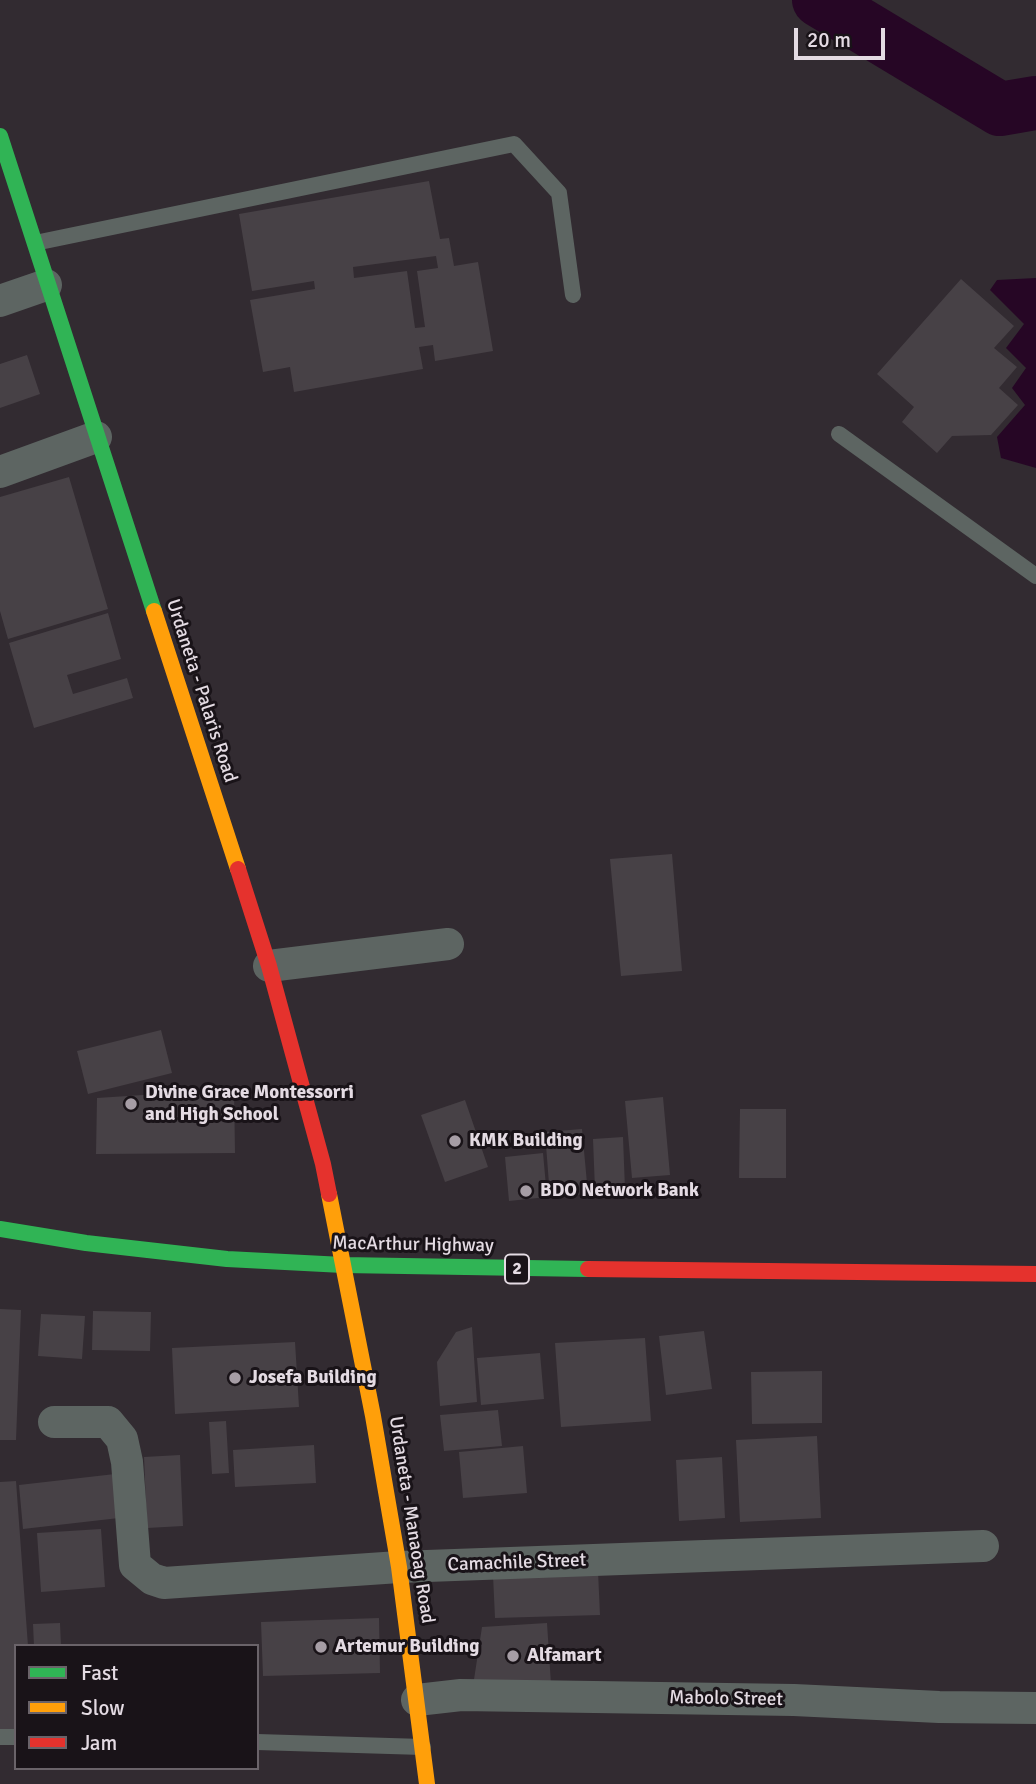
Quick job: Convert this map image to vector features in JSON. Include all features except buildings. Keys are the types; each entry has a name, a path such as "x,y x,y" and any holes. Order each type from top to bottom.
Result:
{"main road":[{"name":"Urdaneta - Palaris Road","path":"0,136 36,243 46,285 269,966 323,1164 343,1265"},
{"name":"MacArthur Highway","path":"0,1229 86,1243 227,1259 343,1265 1036,1274"},
{"name":"Urdaneta - Manaoag Road","path":"343,1265 399,1567 428,1784"}],"street":[{"path":"0,301 46,285"},
{"path":"0,472 96,437"},
{"path":"269,966 448,944"},
{"name":"Camachile Street","path":"54,1422 108,1422 122,1439 127,1462 135,1565 152,1579 164,1583 399,1567 983,1546"},
{"name":"Mabolo Street","path":"417,1700 475,1695 1036,1707"}],"lane":[{"path":"36,243 514,144 559,193 573,295"},
{"path":"839,434 1036,576"},
{"path":"259,1742 423,1747"}],"shaded area":[{"path":"1036,278 1036,468 1001,458 997,437 1025,405 1012,388 1026,368 1006,348 1024,324 990,290 997,280"}],"waterway":[{"path":"819,0 1000,109 1036,103"}],"traffic: fast":[{"path":"0,136 154,611"},
{"path":"0,1229 86,1243 227,1259 343,1265 588,1269"}],"traffic: slow":[{"path":"154,611 238,869"},
{"path":"329,1194 373,1416 399,1567 427,1784"}],"traffic: jam":[{"path":"238,869 269,966 329,1194"},
{"path":"588,1269 1036,1274"}],"place":[{"name":"Divine Grace Montessorri and High School","path":"131,1104"},
{"name":"KMK Building","path":"455,1141"},
{"name":"BDO Network Bank","path":"526,1191"},
{"name":"Josefa Building","path":"235,1378"},
{"name":"Artemur Building","path":"321,1647"},
{"name":"Alfamart","path":"513,1656"}]}
